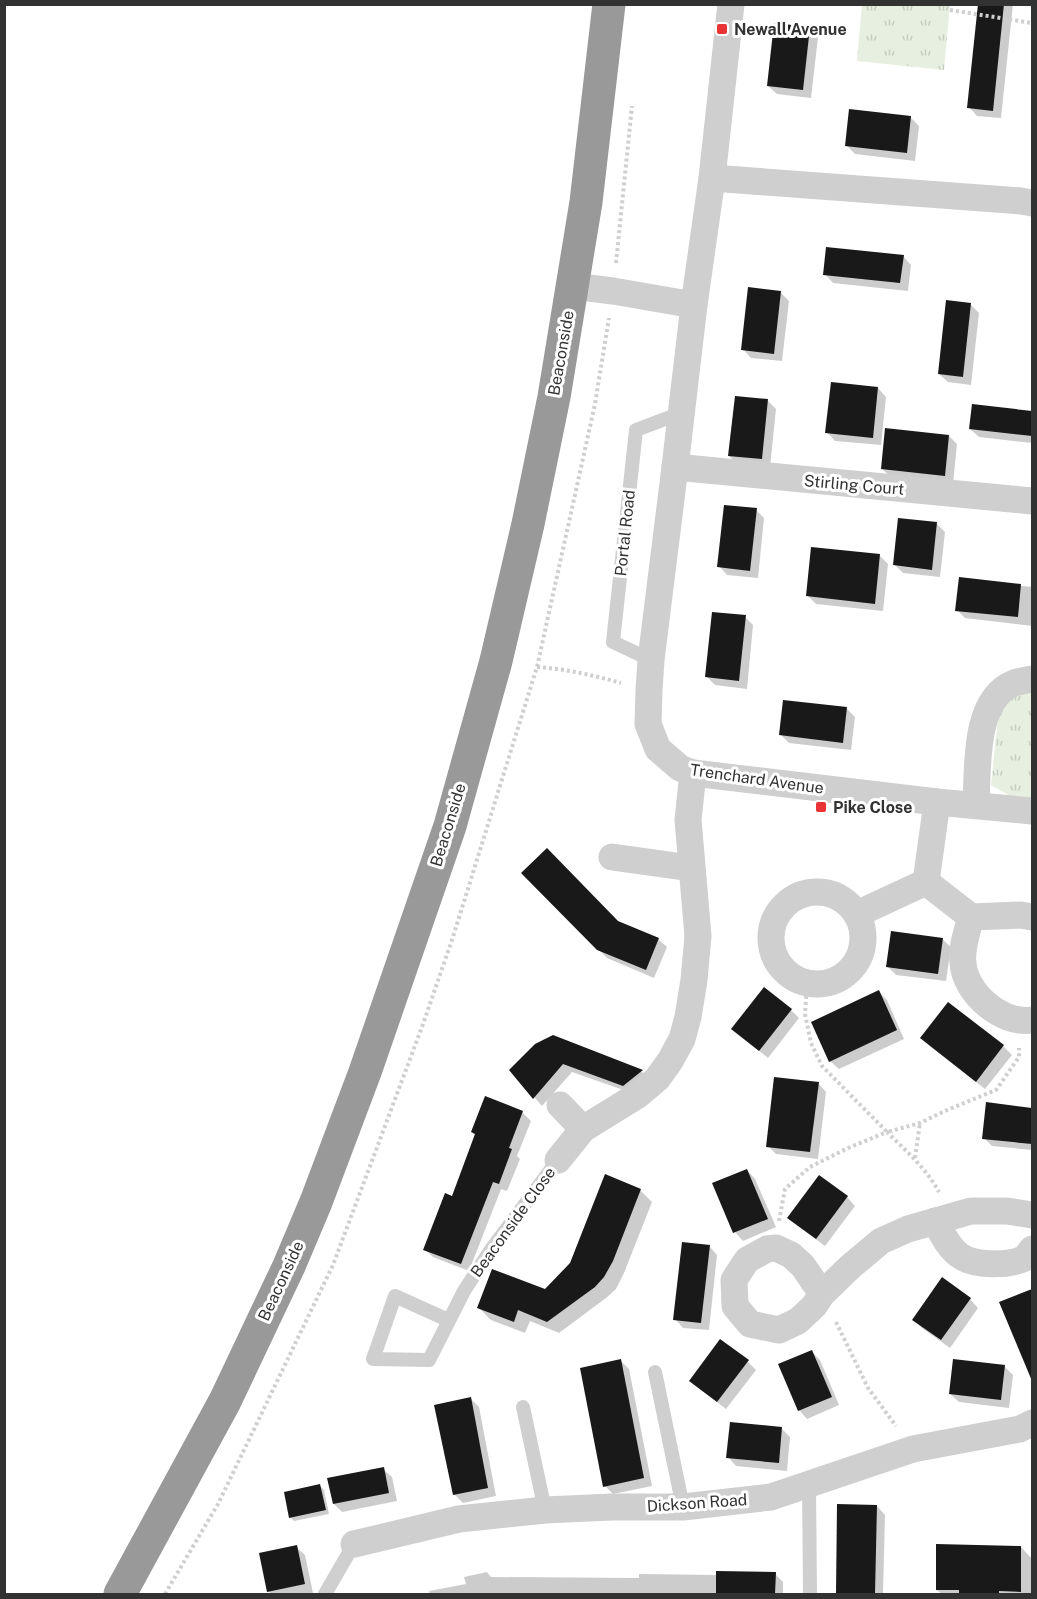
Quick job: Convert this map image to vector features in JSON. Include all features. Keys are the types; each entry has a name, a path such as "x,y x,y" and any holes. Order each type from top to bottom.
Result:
{"highway":[{"name":"Beaconside","path":"120,1594 225,1401 289,1266 365,1072 450,826 496,661 526,535 554,397 589,180 609,4"}],"street":[{"path":"686,770 658,749 648,724 651,660 694,305 712,178 731,4"},
{"path":"712,178 1032,203"},
{"path":"573,286 694,305"},
{"name":"Stirling Court","path":"675,468 1032,501"},
{"path":"976,806 983,718 994,698 1012,684 1032,679"},
{"name":"Trenchard Avenue","path":"686,770 1032,811"},
{"name":"Beaconside Close","path":"558,1160 583,1129 638,1095 657,1079 670,1062 682,1039 694,980 698,936 691,868 686,770"},
{"path":"926,882 937,801"},
{"path":"612,857 691,868"},
{"path":"857,914 926,882"},
{"path":"926,882 971,917 1021,915 1032,917"},
{"path":"819,892 834,895 847,902 857,914 863,931 863,949 855,966 842,978 825,985 807,984 793,978 782,968 774,955 771,940 773,925 779,911 790,900 804,893 819,892"},
{"path":"971,917 963,949 963,965 968,980 991,1009 1005,1016 1027,1020"},
{"path":"560,1106 583,1129"},
{"path":"822,1294 803,1266 791,1255 776,1248 767,1249 747,1260 734,1280 735,1306 750,1324 779,1330 798,1321 850,1267 881,1241 908,1229 971,1211 1007,1211 1032,1215"},
{"path":"944,1219 948,1245 961,1257 988,1265 1025,1258 1032,1249"},
{"name":"Dickson Road","path":"354,1544 459,1519 545,1510 683,1507 771,1497 913,1449 1020,1430 1032,1423"}],"lane":[{"name":"Portal Road","path":"651,660 613,642 636,430 681,413"},
{"name":"Beaconside Close","path":"448,1320 395,1296 373,1359 429,1360 464,1291 490,1251 558,1160"},
{"path":"655,1372 683,1507"},
{"path":"523,1407 545,1510"},
{"path":"809,1484 810,1594"},
{"path":"325,1594 354,1544"}],"path":[{"path":"950,10 1032,23"},
{"path":"616,266 632,99"},
{"path":"537,667 588,674"},
{"path":"807,984 805,1014 811,1043 822,1066 915,1158 932,1179 944,1219"},
{"path":"776,1248 785,1190 810,1167 848,1148 887,1132 920,1123 996,1090 1018,1058 1027,1020"},
{"path":"915,1158 920,1123"},
{"path":"822,1294 868,1388 913,1449"}],"green space":[{"path":"862,5 950,5 944,70 857,61"},
{"path":"1025,690 1032,692 1032,798 1010,796 991,785 998,718 1007,703"}],"building":[{"path":"978,4 1004,4 993,111 967,108"},
{"path":"774,23 810,27 803,90 767,86"},
{"path":"849,109 911,116 907,153 845,146"},
{"path":"826,247 904,255 900,283 823,275"},
{"path":"748,287 781,291 774,354 741,350"},
{"path":"946,300 971,303 963,377 938,374"},
{"path":"831,382 878,387 873,438 825,433"},
{"path":"735,396 768,399 762,459 728,456"},
{"path":"972,404 1032,411 1032,436 969,429"},
{"path":"885,428 949,435 945,476 881,469"},
{"path":"724,505 757,508 750,571 717,567"},
{"path":"898,518 937,522 932,570 893,565"},
{"path":"811,547 880,554 875,604 806,596"},
{"path":"959,577 1021,584 1018,617 955,611"},
{"path":"712,612 746,615 739,681 705,677"},
{"path":"783,700 847,707 843,743 779,735"},
{"path":"547,848 618,921 659,938 646,970 597,950 521,873"},
{"path":"891,931 943,938 938,974 886,967"},
{"path":"764,987 792,1009 759,1051 731,1029"},
{"path":"879,990 897,1030 829,1062 811,1022"},
{"path":"948,1002 1004,1045 976,1082 920,1038"},
{"path":"553,1035 643,1070 623,1086 563,1064 533,1099 509,1070 535,1044"},
{"path":"774,1077 819,1082 810,1152 766,1147"},
{"path":"485,1096 523,1111 499,1184 493,1182 461,1264 423,1250 445,1193 452,1196 475,1134 471,1132"},
{"path":"986,1102 1032,1108 1032,1144 982,1139"},
{"path":"747,1169 768,1219 733,1233 712,1183"},
{"path":"605,1174 641,1189 613,1261 595,1287 547,1322 518,1310 514,1322 477,1308 492,1269 545,1289 570,1263"},
{"path":"819,1175 848,1196 816,1239 787,1218"},
{"path":"682,1242 710,1245 701,1323 673,1320"},
{"path":"942,1277 971,1298 941,1340 912,1320"},
{"path":"1032,1289 1032,1381 999,1302"},
{"path":"720,1339 749,1360 717,1402 689,1381"},
{"path":"812,1350 832,1397 798,1411 778,1364"},
{"path":"621,1359 644,1478 603,1487 580,1368"},
{"path":"953,1359 1005,1365 1001,1400 949,1394"},
{"path":"471,1397 488,1488 453,1495 434,1405"},
{"path":"730,1422 782,1427 779,1463 726,1458"},
{"path":"384,1467 389,1493 333,1504 327,1478"},
{"path":"320,1484 326,1510 289,1518 284,1492"},
{"path":"837,1504 877,1505 875,1594 836,1594"},
{"path":"936,1544 1021,1546 1021,1592 959,1594 959,1590 936,1590"},
{"path":"297,1545 305,1584 267,1592 259,1553"},
{"path":"716,1571 776,1572 775,1594 716,1594"}],"place":[{"name":"Newall Avenue","path":"722,29"},
{"name":"Pike Close","path":"821,807"}]}
